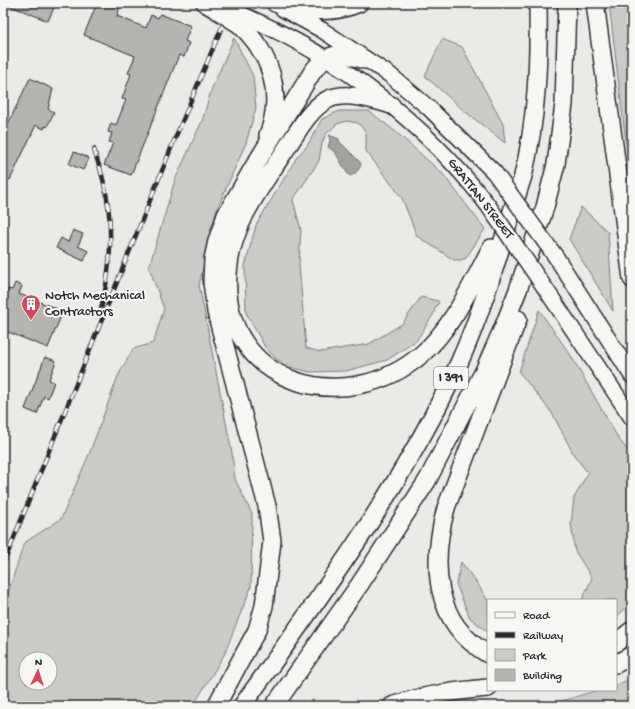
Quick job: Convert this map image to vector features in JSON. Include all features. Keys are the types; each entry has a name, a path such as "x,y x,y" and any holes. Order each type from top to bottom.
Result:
{"highway":[{"path":"275,3 299,9 323,10 348,8 359,3"},
{"name":"I 391","path":"242,706 363,532 411,453 459,362 478,314 523,176 532,137 536,97 538,3"},
{"name":"I 391","path":"274,706 360,584 427,481 484,371 503,328 518,290 545,208 554,171 562,125 566,64 567,3"},
{"path":"595,3 632,280"},
{"path":"213,5 241,20 263,54 271,71 275,92 273,118 253,168"},
{"path":"216,706 257,630 264,606 272,541 267,506 216,312 212,282 213,259 220,229 233,200 313,71 324,58 348,54 366,60"},
{"path":"391,105 363,96 348,95 335,96 313,109 258,190 237,231 228,272 232,314 240,334 248,347 259,359 277,373 294,381 314,386 333,388 358,386 390,376 422,354 442,332 468,292 502,226 523,176"},
{"path":"487,653 478,648 461,632 444,606 439,587 439,537 446,508 518,320 545,208"},
{"path":"617,642 632,630"},
{"path":"617,663 632,655"},
{"path":"392,706 411,699 434,694 487,688"}],"main road":[{"name":"GRATTAN STREET","path":"271,3 322,30 390,75 429,108 494,172 556,257 632,376"},
{"name":"GRATTAN STREET","path":"241,20 276,30 324,58 375,92 425,133 462,172 487,204 546,288 632,418"}],"green space":[{"path":"609,3 632,3 632,192"},
{"path":"234,38 253,76 256,108 246,143 217,209 199,285 232,453 235,479 252,514 251,587 224,655 193,706 3,706 3,609 24,543 61,519 90,452 118,376 133,349 153,343 164,309 149,267 175,180 202,121 212,88"},
{"path":"442,39 462,47 503,124 505,143 462,109 425,76"},
{"path":"339,111 369,111 396,132 442,173 485,229 466,258 461,260 454,260 417,236 402,198 366,151 366,132 358,123 347,121 337,124 326,134 322,143 319,161 293,200 301,230 299,264 306,348 320,352 369,344 402,324 421,297 438,301 439,303 416,341 387,360 346,371 310,372 290,367 276,359 265,347 246,313 245,266 256,225 297,157 307,146 322,119"},
{"path":"581,207 608,232 613,311 569,239"},
{"path":"539,310 570,354 618,438 632,456 632,603 617,616 617,599 582,599 592,578 575,551 571,524 574,498 588,473 574,455 552,413 519,372"},
{"path":"461,562 487,599 487,631 470,618 456,584"},
{"path":"632,678 632,706 521,706 555,703 595,691 617,691 617,685"}],"shaded area":[{"path":"329,135 339,139 339,141 361,163 359,169 354,174 350,176 347,173 335,152 328,147 330,141"}],"building":[{"path":"3,3 56,3 48,21"},
{"path":"97,3 121,3 117,16 146,28 151,15 158,18 160,14 191,26 185,41 189,43 184,57 179,55 131,175 104,165 113,143 109,142 112,133 108,132 111,123 116,125 126,100 122,99 131,74 128,73 135,56 84,35"},
{"path":"30,78 53,89 48,109 54,112 47,127 45,126 44,129 36,125 10,180 3,177 3,134"},
{"path":"74,152 89,158 83,170 69,164"},
{"path":"73,230 83,234 78,246 88,251 84,261 56,248 61,238 68,242"},
{"name":"Notch Mechanical Contractors","path":"15,283 22,286 19,294 63,311 48,348 3,330 3,301 8,289 12,290"},
{"path":"45,357 56,361 49,380 54,382 48,398 44,396 37,414 25,409"}],"railway":[{"path":"3,565 176,136 232,3"},
{"path":"94,149 102,175 107,199 110,231 109,263 101,309"}],"place":[{"name":"Notch Mechanical Contractors","path":"31,321"}]}
